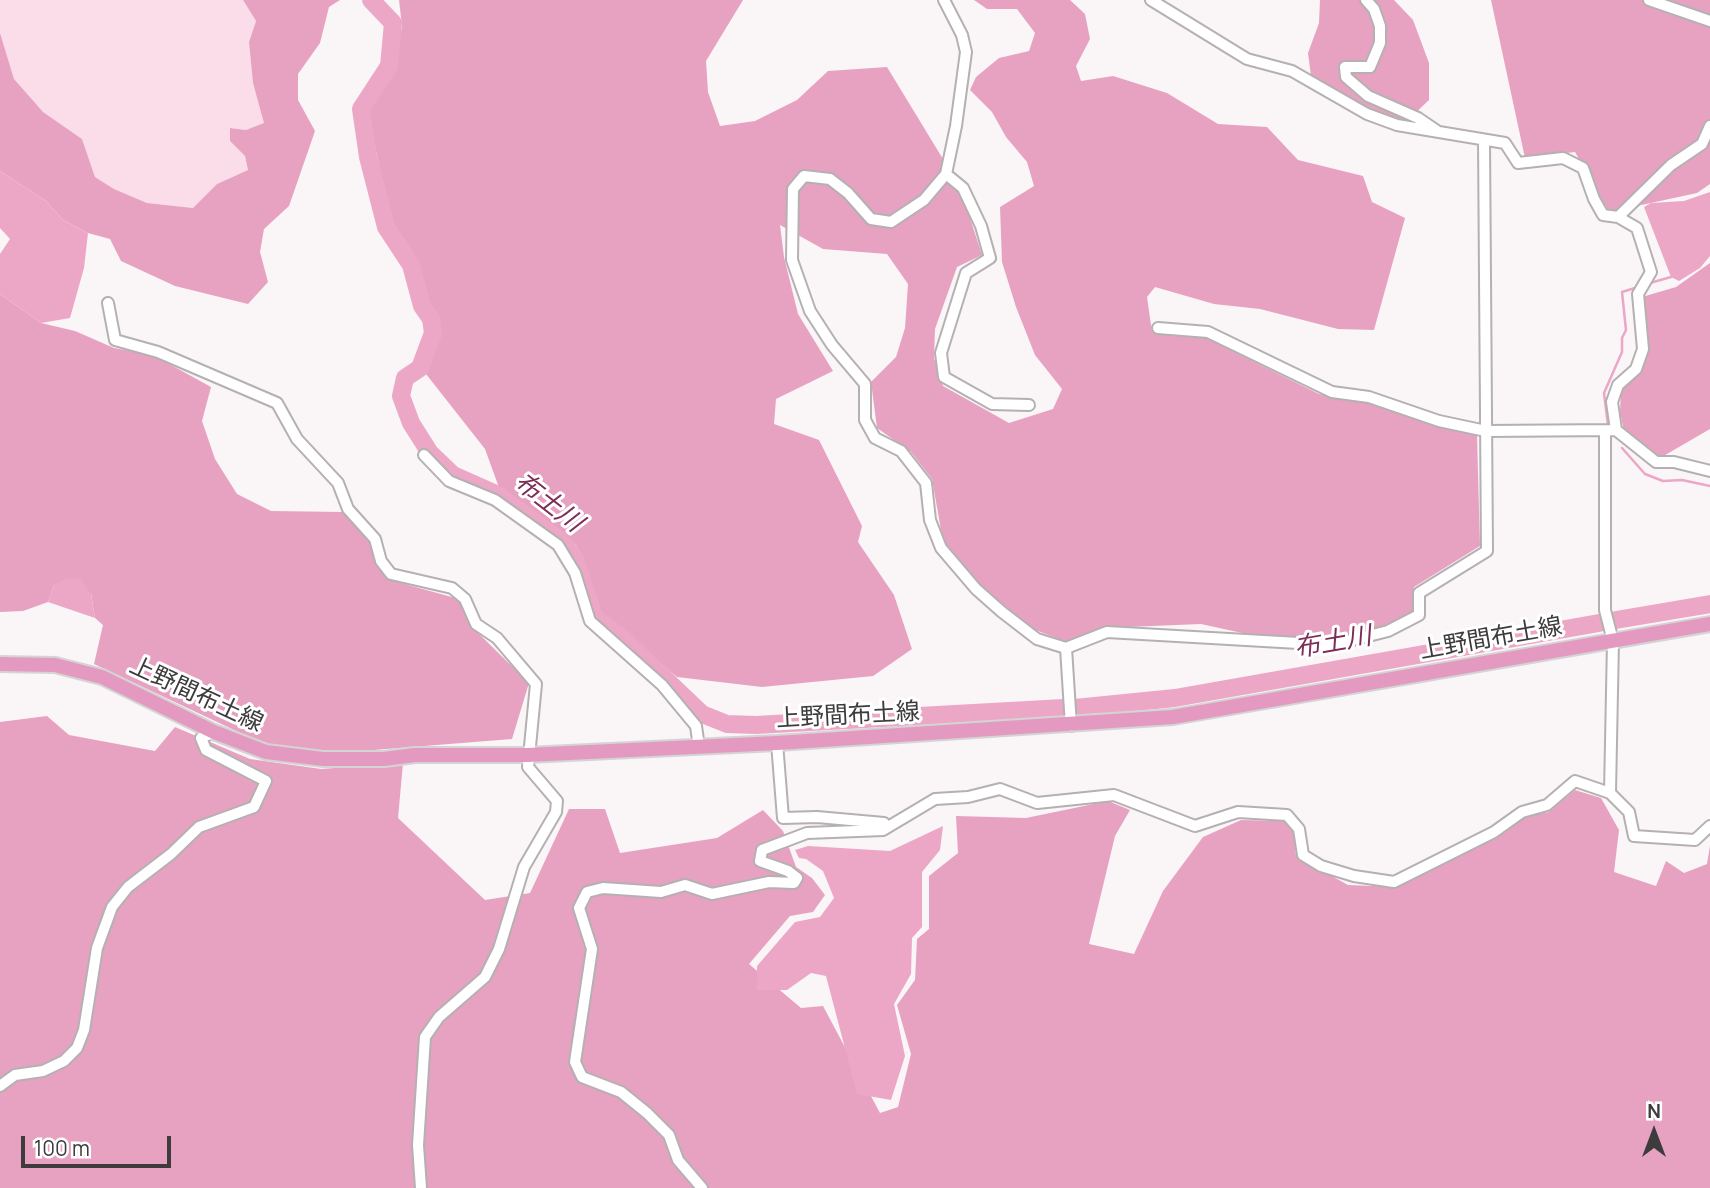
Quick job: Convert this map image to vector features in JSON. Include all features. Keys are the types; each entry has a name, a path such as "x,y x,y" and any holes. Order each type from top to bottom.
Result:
{"main road":[{"name":"上野間布土線","path":"0,664 55,665 102,677 214,732 266,752 323,759 527,755 1071,726 1173,717 1710,624"}],"street":[{"path":"944,0 962,35 965,52 957,125 946,174 924,200 891,222 870,219 848,192 830,179 804,176 793,189 792,260 810,311 832,345 865,384 865,420 875,438 901,451 926,483 930,520 941,548 976,589 1002,612 1037,639 1066,648 1107,632 1333,645 1388,631 1419,615 1419,593 1487,551 1484,140"},
{"path":"1151,0 1247,59 1292,71 1367,114 1397,125 1505,143 1518,163 1563,158 1583,168 1603,215 1618,217 1637,228 1651,272 1638,294 1643,349 1636,369 1618,385 1612,402 1610,431 1605,610 1613,641 1610,793"},
{"path":"1366,0 1374,9 1380,26 1380,43 1370,67 1345,67 1346,77 1368,96 1419,118 1439,133"},
{"path":"1649,0 1710,21"},
{"path":"1618,217 1671,164 1702,145 1710,126"},
{"path":"946,174 963,188 981,226 990,258 966,274 941,353 944,377 992,404 1029,405"},
{"path":"108,303 115,340 158,352 277,403 297,439 338,483 348,509 375,539 381,561 391,574 411,581 452,588 465,599 476,624 496,638 536,684 527,755 528,767 557,800 556,812 524,867 499,949 485,977 439,1017 425,1037 418,1145 422,1188"},
{"path":"1158,328 1209,332 1332,392 1369,397 1440,421 1486,430 1610,431 1656,462 1674,462 1710,471"},
{"path":"424,455 449,481 495,500 558,545 575,573 590,621 662,685 696,726 699,747"},
{"path":"1066,648 1071,726"},
{"path":"0,1086 15,1075 43,1071 64,1061 77,1048 84,1030 97,948 112,907 128,887 172,854 199,827 254,807 266,781 206,750 201,738 214,732"},
{"path":"778,743 783,818 817,817 879,824 897,820"},
{"path":"702,1188 678,1160 669,1135 648,1113 621,1092 582,1077 575,1062 585,1011 586,974 592,949 579,908 587,892 603,888 662,892 685,885 712,894 769,882 794,883 797,878 788,871 760,861 762,850 807,833 883,830 935,799 968,797 1000,789 1037,803 1114,795 1195,826 1238,813 1287,815 1299,829 1303,855 1321,866 1354,876 1394,882 1494,832 1522,812 1547,805 1575,781 1610,793 1629,812 1634,836 1695,840 1710,825"}],"shaded area":[{"path":"0,0 243,0 256,21 249,42 253,83 265,123 246,130 230,128 230,141 245,156 248,170 217,184 193,208 147,203 114,189 95,177 82,139 42,112 14,79 0,33"},
{"path":"243,0 340,0 329,7 320,43 298,74 298,100 315,131 289,206 264,229 260,252 268,282 248,304 175,286 121,261 110,239 88,233 63,220 46,201 0,171 0,33 14,79 43,112 82,139 95,177 114,189 147,203 193,208 217,184 248,170 245,156 230,141 230,128 246,130 264,123 253,83 249,42 256,21"},
{"path":"399,0 743,0 706,61 708,92 720,126 755,121 797,100 828,71 887,67 960,187 982,255 957,267 935,329 934,358 943,386 1009,423 1053,409 1062,389 1035,355 1002,262 1000,207 1034,186 1027,162 1006,137 992,112 970,90 976,77 999,58 1029,51 1035,33 1017,9 987,9 974,0 1070,0 1085,14 1090,39 1076,66 1081,81 1113,76 1167,93 1218,124 1267,127 1298,160 1363,176 1372,202 1405,218 1374,330 1338,329 1260,309 1214,304 1155,287 1147,297 1152,332 1206,338 1319,394 1356,399 1477,435 1480,546 1414,587 1412,613 1387,626 1331,641 1265,638 1201,624 1103,628 1066,642 1033,629 986,590 944,547 932,479 911,452 877,428 871,382 896,357 905,328 908,284 887,254 823,249 780,225 784,257 798,314 833,371 776,399 774,424 819,440 862,526 858,542 894,595 912,649 873,676 762,687 677,677 601,616 576,545 552,525 501,493 485,449 426,374 438,335 419,267 390,221 368,111 394,69 402,26"},
{"path":"1320,0 1394,0 1413,20 1429,63 1429,100 1408,120 1354,110 1313,91 1308,53 1319,23"},
{"path":"1491,0 1710,0 1710,184 1697,193 1609,212 1575,152 1525,158"},
{"path":"0,171 46,201 63,220 88,233 84,268 70,318 41,323 0,294 0,254 10,239 0,228"},
{"path":"1710,192 1710,256 1700,268 1679,281 1671,277 1644,207 1651,203 1684,201"},
{"path":"1710,263 1710,429 1660,458 1624,431 1620,412 1621,389 1647,357 1642,297 1676,287"},
{"path":"0,294 41,323 75,331 114,348 153,355 211,387 202,421 215,459 237,494 271,511 344,512 370,539 374,560 390,580 459,599 474,629 529,683 512,739 324,754 266,745 94,664 103,625 95,618 91,594 54,585 48,602 23,611 0,612"},
{"path":"67,578 81,579 91,594 95,618 48,602 54,585"},
{"path":"47,716 69,735 155,751 175,727 250,759 321,769 403,763 398,818 485,900 530,893 569,809 605,809 620,853 717,838 763,810 783,831 796,867 812,878 825,895 813,912 790,916 749,964 801,1008 823,1006 880,1113 898,1107 911,1054 897,1005 915,980 917,939 929,929 929,876 958,853 956,816 1026,818 1108,801 1130,810 1115,836 1089,944 1134,954 1163,891 1203,837 1241,820 1284,821 1294,833 1296,856 1348,885 1398,887 1500,836 1524,817 1549,812 1575,790 1601,798 1619,830 1614,872 1656,886 1666,861 1684,873 1707,864 1710,846 1710,1188 0,1188 0,722"},
{"path":"943,826 940,850 922,872 922,927 912,938 911,974 894,1004 905,1056 891,1100 857,1094 826,976 811,973 787,990 757,990 757,966 795,922 820,917 834,898 823,871 806,859 799,858 795,850 808,846 890,851"}],"waterway":[{"name":"布土川","path":"371,0 393,23 389,66 361,109 368,157 386,227 411,265 422,306 431,319 433,333 420,368 405,378 401,396 411,423 430,453 453,475 498,495 562,542 575,559 594,617 621,637 702,714 727,724 756,725 1064,708"},
{"path":"1650,283 1671,277"},
{"path":"1608,425 1604,393 1622,352 1622,338 1626,330 1622,292 1635,288"},
{"path":"1622,448 1645,474 1663,481 1682,480 1710,486"},
{"name":"布土川","path":"1616,620 1710,604"},
{"name":"布土川","path":"1075,708 1175,698 1599,623"}]}
